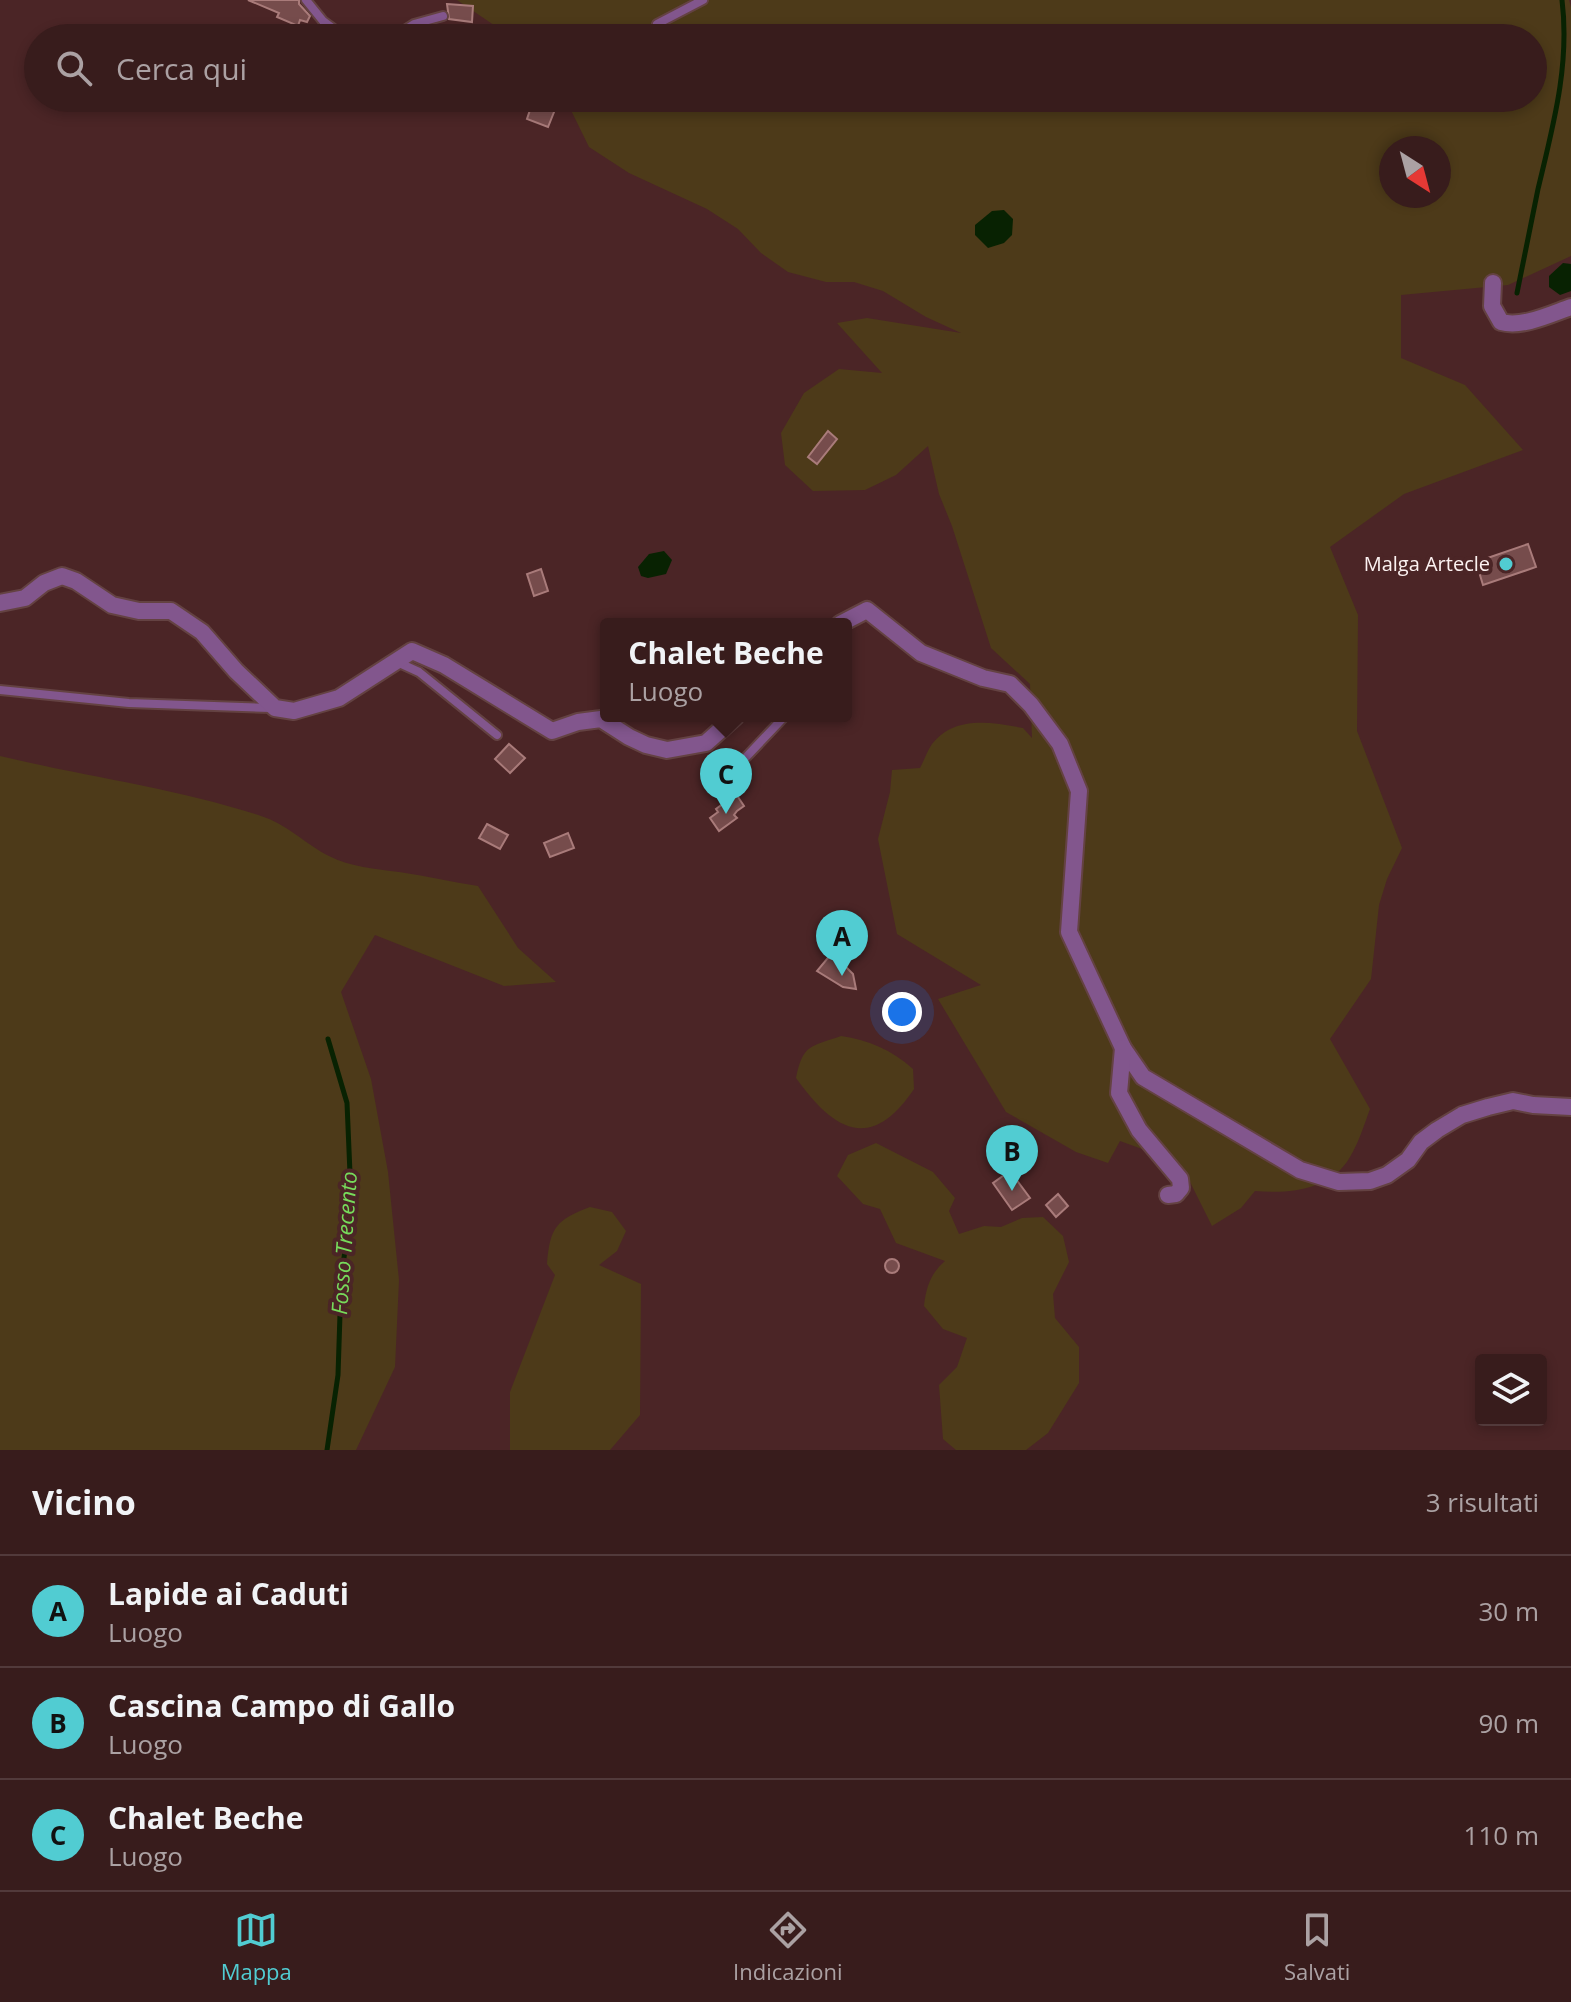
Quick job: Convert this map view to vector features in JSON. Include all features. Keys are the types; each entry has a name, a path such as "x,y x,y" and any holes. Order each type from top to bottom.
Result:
{"street":[{"path":"1493,283 1492,306 1501,322 1510,324 1571,307"},
{"path":"0,603 25,598 44,583 62,576 76,581 112,605 139,611 171,611 202,632 236,671 275,708 294,711 339,698 412,651 444,665 552,731 578,722 600,719"},
{"path":"852,618 867,610 921,653 983,678 1010,684 1031,705 1060,744 1079,791 1069,932 1123,1048 1143,1077 1300,1170 1339,1182 1370,1181 1387,1175 1408,1160 1421,1142 1462,1115 1513,1101 1571,1107"},
{"path":"606,722 646,745 667,750 706,743 729,722"},
{"path":"1123,1048 1119,1093 1139,1130 1180,1179 1181,1188 1176,1194 1168,1195"}],"lane":[{"path":"306,0 327,24"},
{"path":"657,24 703,0"},
{"path":"414,24 443,16"},
{"path":"395,661 419,672 497,735"},
{"path":"0,690 129,703 275,708"},
{"path":"718,776 732,772 779,722"}],"shaded area":[{"path":"457,0 1569,0 1571,256 1508,285 1401,295 1401,358 1465,385 1523,450 1404,494 1330,547 1358,615 1357,731 1402,848 1379,905 1371,979 1330,1039 1370,1109 1350,1157 1332,1177 1308,1188 1282,1192 1255,1191 1241,1208 1212,1226 1186,1174 1142,1149 1120,1141 1108,1163 1076,1152 1006,1112 938,999 981,985 897,934 878,839 890,792 892,770 920,768 930,747 951,728 974,723 999,724 1023,728 1032,738 1030,684 991,648 939,494 928,446 896,475 865,490 813,491 785,465 781,433 804,393 839,369 882,373 837,323 867,318 961,333 926,317 883,291 854,282 826,282 788,272 761,253 738,229 707,209 629,173 589,147 572,112 1547,112 1547,24 492,24"},
{"path":"1004,210 1013,219 1012,235 1004,243 988,248 975,235 975,225 992,211"},
{"path":"1563,263 1571,264 1571,291 1560,295 1549,287 1549,276"},
{"path":"664,551 672,560 666,574 648,578 641,576 638,567 649,554"},
{"path":"0,756 229,806 279,824 329,856 354,865 478,886 518,948 556,982 504,986 375,935 341,992 371,1079 388,1172 399,1280 395,1367 356,1450 0,1450"},
{"path":"841,1036 880,1047 913,1069 914,1089 883,1122 868,1128 839,1122 824,1111 796,1078 802,1059 810,1048"},
{"path":"876,1143 933,1172 955,1198 949,1211 959,1234 984,1226 1001,1227 1022,1218 1043,1217 1063,1236 1069,1262 1053,1294 1055,1318 1079,1347 1079,1383 1048,1433 1026,1450 956,1450 943,1439 939,1385 957,1367 967,1338 943,1329 924,1306 930,1281 945,1261 896,1243 880,1209 863,1204 837,1176 848,1155"},
{"path":"590,1207 612,1212 626,1231 617,1251 599,1265 641,1284 640,1415 610,1450 510,1450 510,1392 555,1275 547,1264 550,1241 557,1226"}],"building":[{"path":"248,0 299,0 310,16 307,22 300,20 299,24 293,24 277,17 279,13"},
{"path":"447,4 473,6 472,22 449,19"},
{"path":"529,112 554,112 548,127 527,119"},
{"path":"828,431 837,439 817,464 808,457"},
{"name":"Malga Artecle","path":"1528,544 1536,567 1483,585 1476,562"},
{"path":"541,569 548,591 534,596 527,574"},
{"path":"509,744 525,758 510,773 495,759"},
{"path":"736,794 744,806 734,815 737,818 719,831 710,818 718,812 716,809"},
{"path":"487,824 508,835 500,849 479,838"},
{"path":"568,833 574,848 550,857 544,843"},
{"path":"832,953 853,974 856,989 843,987 817,971"},
{"path":"1010,1171 1030,1198 1012,1210 993,1183"},
{"path":"1058,1194 1068,1206 1056,1217 1046,1205"},
{"path":"892,1259 899,1266 892,1273 885,1266"}],"waterway":[{"path":"1517,293 1559,95 1564,48 1562,0"},
{"name":"Fosso Trecento","path":"327,1450 338,1375 341,1284 351,1197 347,1103 328,1039"}],"place":[{"name":"Malga Artecle","path":"1506,564"},
{"name":"Chalet Beche","path":"726,814"},
{"name":"Lapide ai Caduti","path":"842,976"},
{"name":"Cascina Campo di Gallo","path":"1012,1191"}]}
